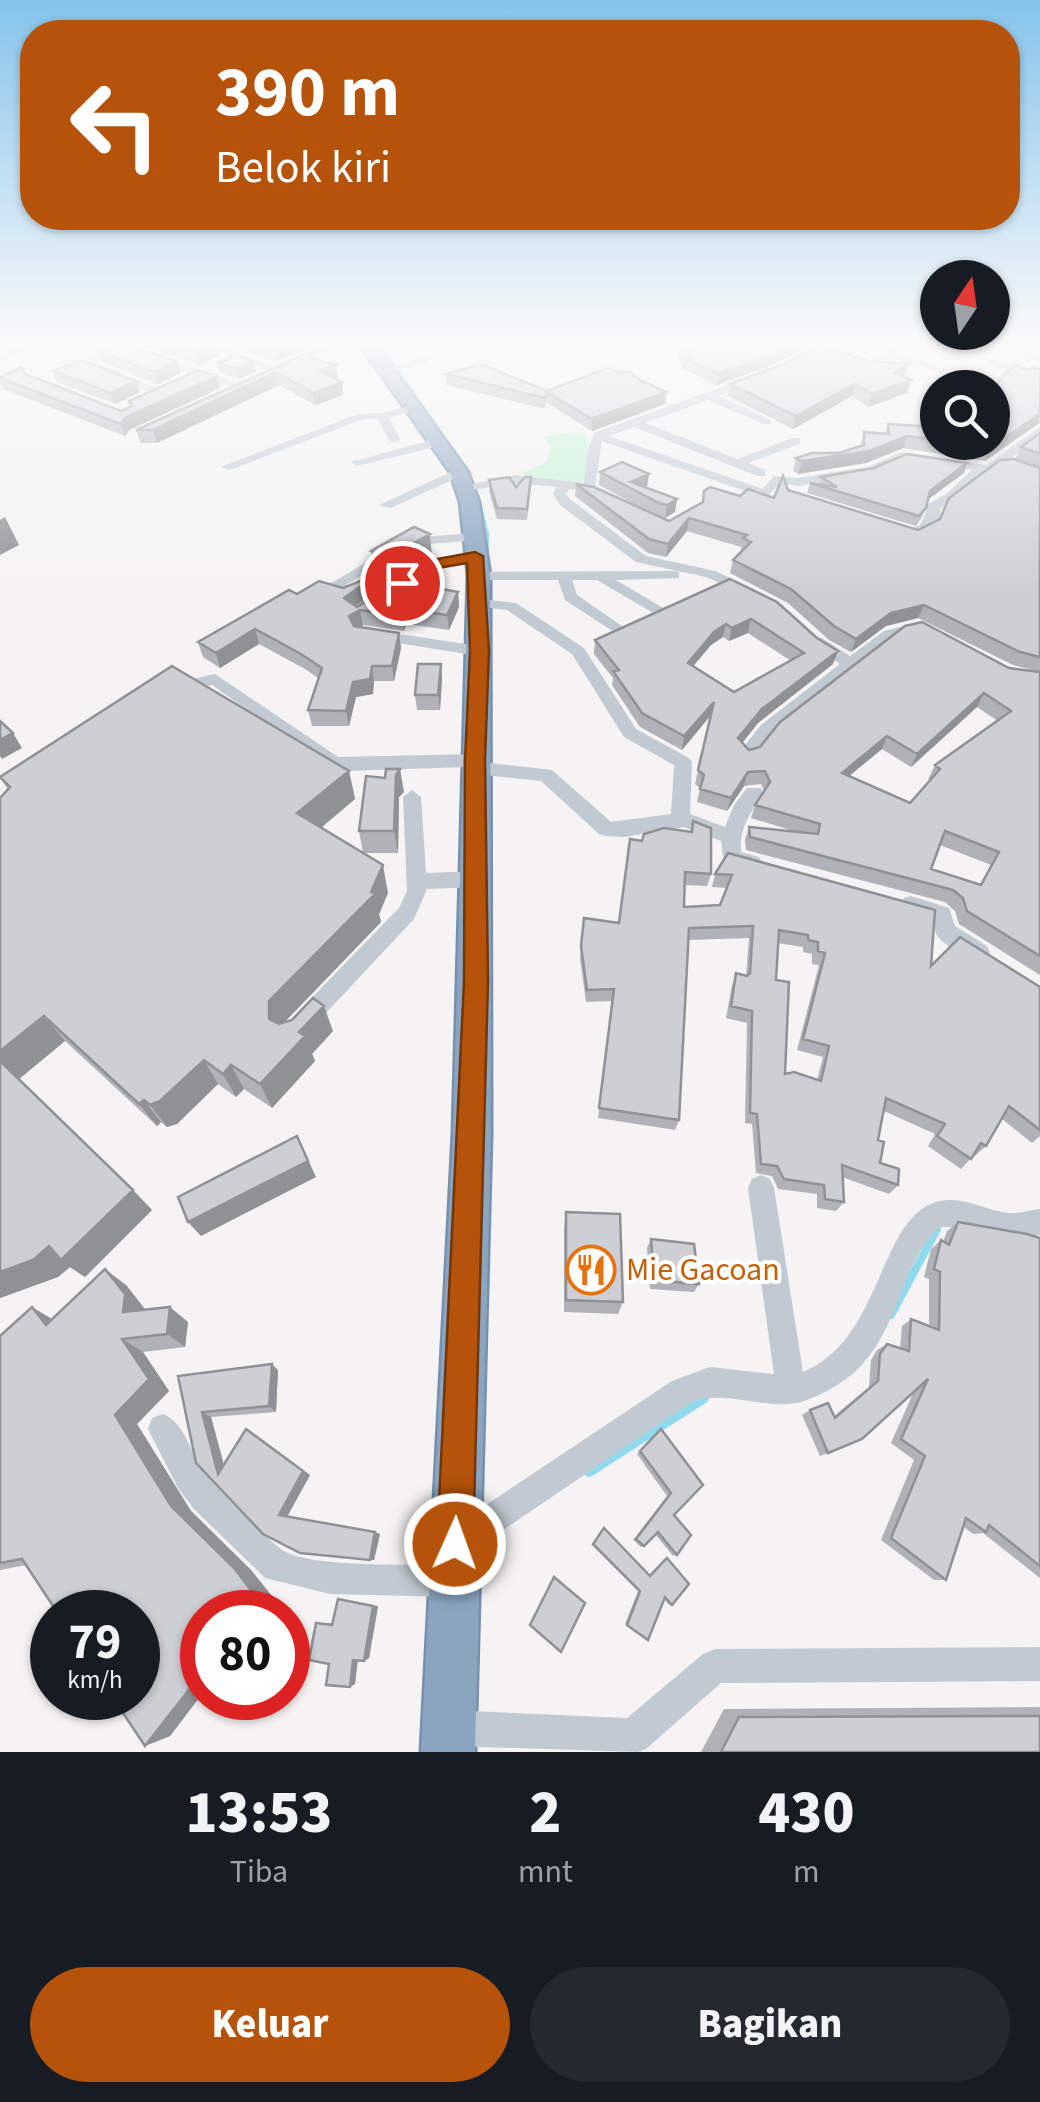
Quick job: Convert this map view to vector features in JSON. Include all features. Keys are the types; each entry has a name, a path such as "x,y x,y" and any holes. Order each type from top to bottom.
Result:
{"highway":[{"path":"428,427 463,480 475,556 480,651 449,1740"}],"street":[{"path":"226,467 333,427"},
{"path":"388,427 394,439"},
{"path":"586,488 593,482 592,448 598,436 621,427"},
{"path":"645,427 761,473"},
{"path":"896,531 922,533 933,520 933,507 951,498 981,469 998,462 1040,431"},
{"path":"598,436 762,494 778,479 792,481 885,467 902,456 981,469"},
{"path":"738,463 796,441"},
{"path":"357,462 439,442"},
{"path":"998,462 1016,469"},
{"path":"386,505 463,480 514,479 586,488 602,496"},
{"path":"792,481 790,494 801,499"},
{"path":"564,486 558,494 565,502 641,559 713,586"},
{"path":"328,590 412,541 564,576 667,574 765,601"},
{"path":"368,608 433,564 475,556"},
{"path":"564,576 570,597 578,605 639,622 601,577"},
{"path":"478,603 512,606 582,648 630,733 683,762 680,820"},
{"path":"747,754 767,729 894,632 919,627 942,638"},
{"path":"802,630 852,665"},
{"path":"362,634 480,651"},
{"path":"161,696 178,686 215,680 332,760 346,764 475,764 546,775 606,829 634,829 680,820 730,837"},
{"path":"754,793 741,810 730,837 731,857 772,866"},
{"path":"291,1035 407,913 417,890 412,797"},
{"path":"416,881 476,878"},
{"path":"890,898 937,912 944,918 946,931 993,961"},
{"path":"761,1188 790,1390"},
{"path":"163,1429 205,1498 277,1566 330,1578 454,1562 682,1391 704,1380 727,1379 790,1390 840,1368 875,1326 917,1230 935,1215 967,1216 1011,1226 1040,1222"},
{"path":"449,1740 633,1744 715,1666 1040,1664"}],"green space":[{"path":"581,432 588,438 587,481 571,484 521,474 547,461 551,446 543,436"}],"building":[{"path":"888,427 920,427 920,438 907,436 870,451 802,461 796,458 812,453 839,453 864,445 864,432 889,434"},
{"path":"1040,433 1040,454 1021,447"},
{"path":"907,454 920,456 920,460 967,463 930,491 926,508 919,516 810,483 837,487 821,477 874,468"},
{"path":"1000,460 1040,468 1040,657 1020,652 924,605 891,613 856,639 834,626 791,589 733,560 751,542 743,538 747,535 689,518 668,544 649,539 576,484 594,487 669,521 703,502 704,491 710,487 740,496 748,489 774,498 783,476 788,490 918,530 940,519 949,498"},
{"path":"622,462 649,474 631,482 677,499 667,505 659,503 600,472"},
{"path":"509,477 516,487 525,477 531,477 527,509 497,508 489,480"},
{"path":"414,527 430,534 386,558 371,551"},
{"path":"378,574 344,598 357,607 399,581 458,592 447,615 404,609 403,616 360,610 349,616 354,626 399,633 392,666 372,666 370,679 353,682 346,711 308,710 322,668 255,629 216,653 198,642 289,590 297,594 319,581 343,588"},
{"path":"730,579 777,602 817,638 838,651 762,709 738,738 749,750 760,747 780,722 905,626 922,622 1009,668 1040,672 1040,956 967,911 963,898 953,890 750,837 749,827 818,834 820,824 755,805 770,782 765,771 748,772 731,798 700,789 704,775 698,770 714,702 684,736 642,713 613,671 619,670 595,640","holes":["751,619 804,653 734,692 688,663 714,632 726,624 732,628","984,693 1011,711 935,765 940,769 910,803 842,773 887,736 917,754","945,831 999,852 981,885 931,869"]},
{"path":"418,664 441,664 438,695 415,695"},
{"path":"172,666 349,771 297,813 383,865 371,892 375,894 269,1001 269,1019 279,1024 292,1020 313,998 324,1006 299,1032 305,1036 260,1084 231,1065 223,1074 204,1060 160,1101 150,1105 144,1100 139,1104 44,1016 0,1051 0,798 10,787 0,777"},
{"path":"0,721 13,733 0,740"},
{"path":"386,769 400,769 396,775 394,831 359,831 366,776 385,778"},
{"path":"693,821 711,828 711,874 685,872 684,907 720,905 732,875 715,874 728,853 935,910 931,966 960,937 1040,987 1040,1130 1009,1106 986,1146 981,1143 971,1159 937,1136 945,1124 886,1098 878,1140 884,1142 880,1163 899,1169 898,1185 842,1165 844,1202 825,1199 824,1185 784,1179 777,1166 761,1164 757,1114 750,1113 752,1011 731,1006 736,973 750,973 753,926 689,928 679,1120 599,1108 614,989 587,990 581,946 584,918 619,923 630,839 642,841 644,834 664,828 692,832","holes":["779,930 808,935 808,940 818,942 818,951 825,953 803,1039 829,1046 821,1081 794,1072 785,1074 789,982 776,980"]},
{"path":"0,1061 133,1190 61,1260 49,1246 33,1260 0,1272"},
{"path":"297,1136 308,1161 188,1222 178,1197"},
{"name":"Mie Gacoan","path":"566,1212 620,1214 623,1302 566,1300"},
{"path":"958,1222 1040,1238 1040,1566 989,1525 986,1532 966,1518 946,1580 891,1538 925,1456 901,1439 928,1379 862,1439 828,1453 810,1410 828,1403 835,1418 878,1381 880,1354 887,1344 909,1351 911,1319 939,1330 940,1272 934,1269 941,1240 949,1245"},
{"path":"651,1239 694,1244 699,1284 654,1280"},
{"path":"105,1269 125,1294 123,1312 170,1307 167,1334 122,1339 149,1379 115,1415 171,1506 234,1568 251,1590 180,1590 180,1701 145,1746 128,1720 160,1720 160,1590 42,1590 22,1559 0,1563 0,1336 32,1307 46,1325"},
{"path":"272,1364 269,1406 202,1412 218,1474 246,1429 303,1471 279,1515 375,1532 370,1560 300,1553 263,1534 196,1463 178,1376"},
{"path":"661,1429 703,1485 674,1515 691,1535 677,1555 658,1532 644,1546 636,1539 671,1493 640,1451"},
{"path":"604,1528 650,1576 667,1558 689,1584 672,1605 665,1597 648,1640 627,1625 640,1591 593,1544"},
{"path":"554,1577 585,1603 561,1652 530,1625"},
{"path":"338,1599 373,1606 364,1661 353,1660 350,1687 326,1685 329,1664 310,1660 316,1623 332,1625"},
{"path":"1040,1716 1040,1752 721,1752 739,1717"}],"waterway":[{"path":"436,427 460,463"},
{"path":"474,486 479,506"},
{"path":"479,504 487,535 486,558"},
{"path":"891,1315 937,1229"},
{"path":"589,1472 704,1398"}],"place":[{"name":"Mie Gacoan","path":"591,1270"}],"route":[{"path":"402,583 433,564 475,556 480,651 475,760 476,981 455,1544"}]}
